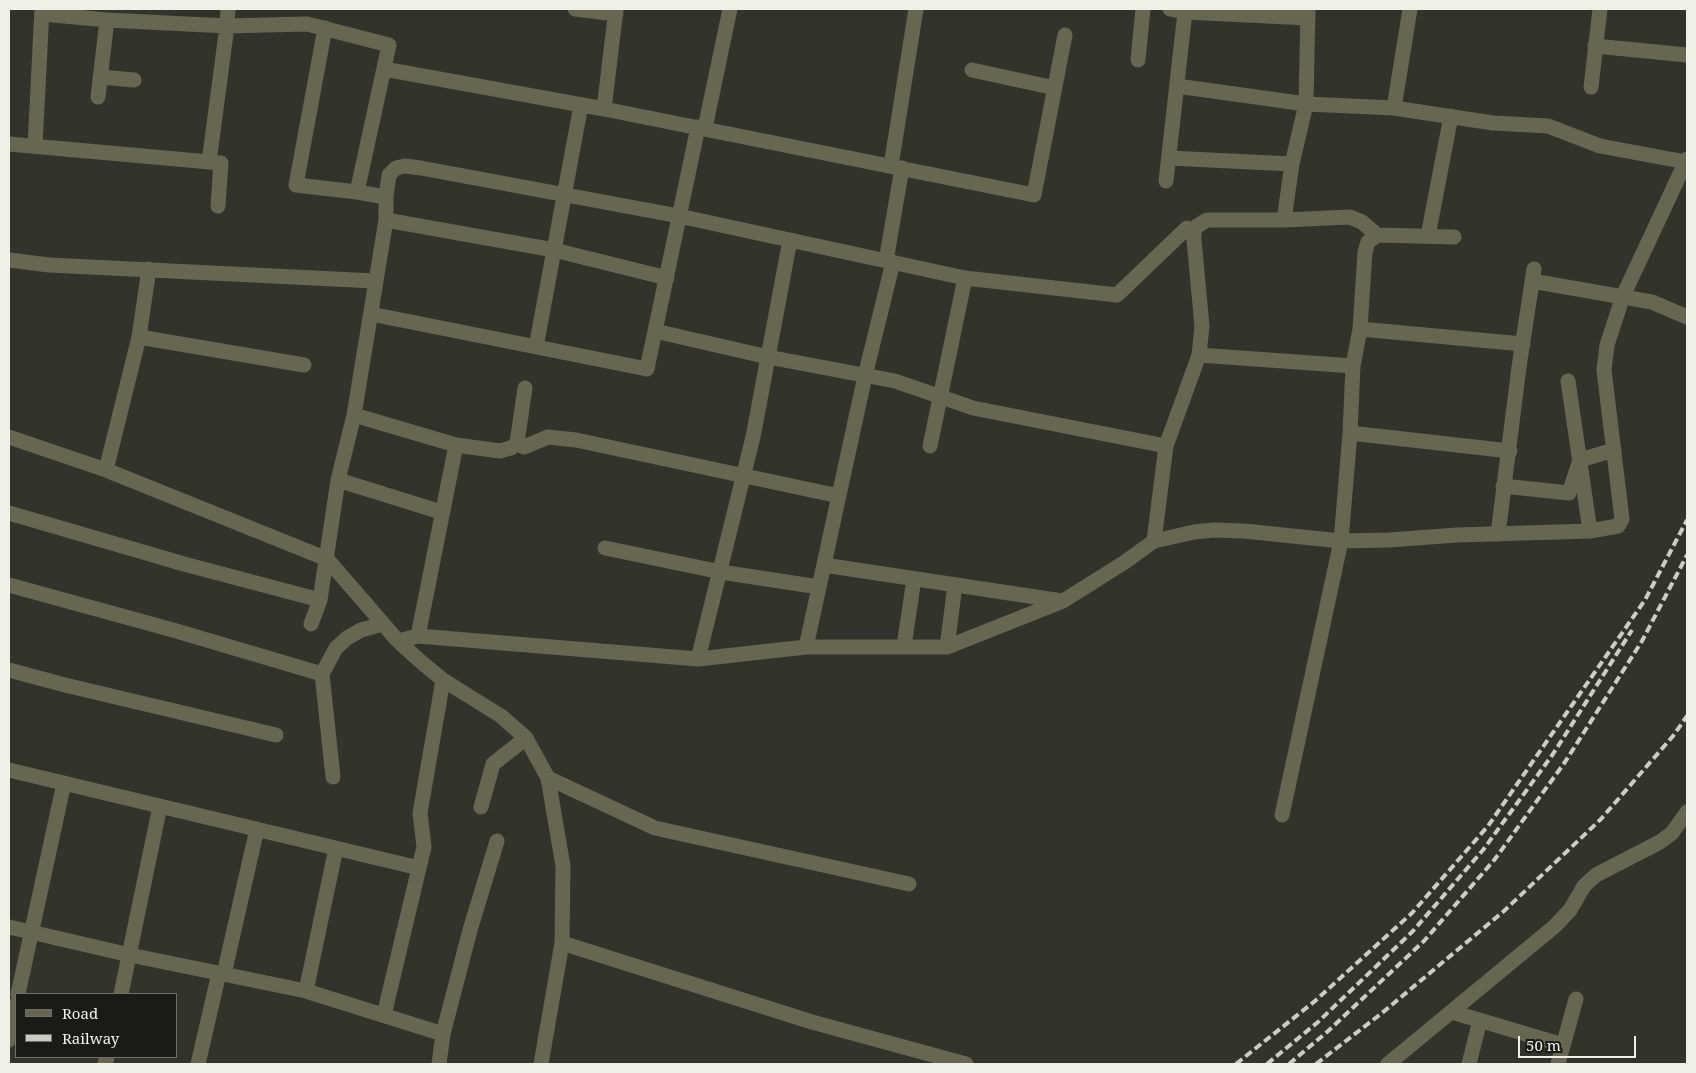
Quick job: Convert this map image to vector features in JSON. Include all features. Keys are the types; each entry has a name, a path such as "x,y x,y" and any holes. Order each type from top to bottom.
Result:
{"street":[{"path":"209,162 228,9"},
{"path":"575,9 616,12 604,109"},
{"path":"371,314 647,369 680,216 730,9"},
{"path":"806,648 889,262 897,167 916,9"},
{"path":"1138,60 1143,9"},
{"path":"1394,108 1410,9"},
{"path":"1592,87 1600,9"},
{"path":"1166,181 1177,86 1177,10 1308,13 1306,104 1292,164 1284,220"},
{"path":"36,146 42,11 107,20 227,26 307,24 389,45 357,192"},
{"path":"98,97 107,20"},
{"path":"325,28 296,185 386,197"},
{"path":"384,69 604,109 1034,194 1065,35"},
{"path":"1595,46 1687,55"},
{"path":"972,70 1055,88"},
{"path":"100,77 134,80"},
{"path":"398,641 418,636 698,659 806,648 946,647 1063,601 1125,562 1154,541 1194,532 1214,530 1244,531 1340,541 1590,531 1618,526 1622,519 1604,370 1607,345 1623,296 1686,161 1600,146 1548,126 1493,123 1394,108 1306,104 1177,86"},
{"path":"536,347 581,105"},
{"path":"1428,236 1451,116"},
{"path":"9,144 221,163 218,206"},
{"path":"1169,158 1292,164"},
{"path":"311,624 320,600 338,480 354,416 386,220 386,197 389,175 396,168 405,166 680,216 965,278 1117,295 1187,228"},
{"path":"1154,541 1166,446 1199,355 1202,326 1194,240 1194,231 1197,226 1207,220 1284,220 1350,217 1362,222 1377,236"},
{"path":"386,220 554,250 667,278"},
{"path":"1282,815 1340,541 1350,433 1353,366 1360,329 1365,252 1368,242 1377,236 1454,238"},
{"path":"698,659 721,572 743,476 790,240"},
{"path":"9,260 49,265 375,281"},
{"path":"106,470 139,337 149,269"},
{"path":"1498,534 1533,275 1652,302 1687,317"},
{"path":"930,446 965,278"},
{"path":"1360,329 1523,344"},
{"path":"655,331 768,357 895,381 973,408 1166,446"},
{"path":"139,337 304,366"},
{"path":"1199,355 1353,366"},
{"path":"1568,381 1590,531"},
{"path":"354,416 456,445 500,451 511,448 516,443 525,388"},
{"path":"1350,433 1510,451"},
{"path":"516,443 524,446 548,436 576,440 839,496"},
{"path":"9,437 106,470 327,559 398,641 420,661 443,680 501,716 526,738 548,778 562,866 562,943 541,1064"},
{"path":"418,636 441,512 456,445"},
{"path":"1580,460 1614,450"},
{"path":"1503,486 1569,493 1580,460"},
{"path":"338,480 441,512"},
{"path":"9,513 184,564 320,600"},
{"path":"605,548 721,572 819,588"},
{"path":"824,565 1063,601"},
{"path":"904,646 914,578"},
{"path":"9,585 173,630 322,674"},
{"path":"946,647 955,585"},
{"path":"333,778 322,674 336,648 347,638 361,630 383,624"},
{"path":"9,670 276,735"},
{"path":"384,1015 424,847 420,813 443,680"},
{"path":"481,806 493,764 526,738"},
{"path":"9,770 419,868"},
{"path":"548,778 655,828 909,884"},
{"path":"18,993 64,784"},
{"path":"121,993 160,806"},
{"path":"1388,1064 1556,926 1570,910 1584,886 1596,875 1660,842 1672,832 1687,812"},
{"path":"198,1064 257,829"},
{"path":"439,1064 443,1034 470,930 497,841"},
{"path":"306,990 336,848"},
{"path":"9,927 130,955 306,990 443,1034"},
{"path":"562,943 812,1022 966,1064"},
{"path":"1558,1064 1576,999"},
{"path":"9,1040 15,1009"},
{"path":"1452,1012 1563,1045"},
{"path":"1469,1064 1480,1020"}],"railway":[{"path":"1236,1064 1315,1001 1412,913 1488,826 1645,600 1687,520"},
{"path":"1289,1064 1327,1032 1424,941 1495,859 1565,762 1642,641 1687,555"},
{"path":"1267,1064 1318,1022 1413,931 1483,850 1553,754 1632,630"},
{"path":"1316,1064 1382,1013 1504,911 1601,819 1673,736 1687,716"}]}
